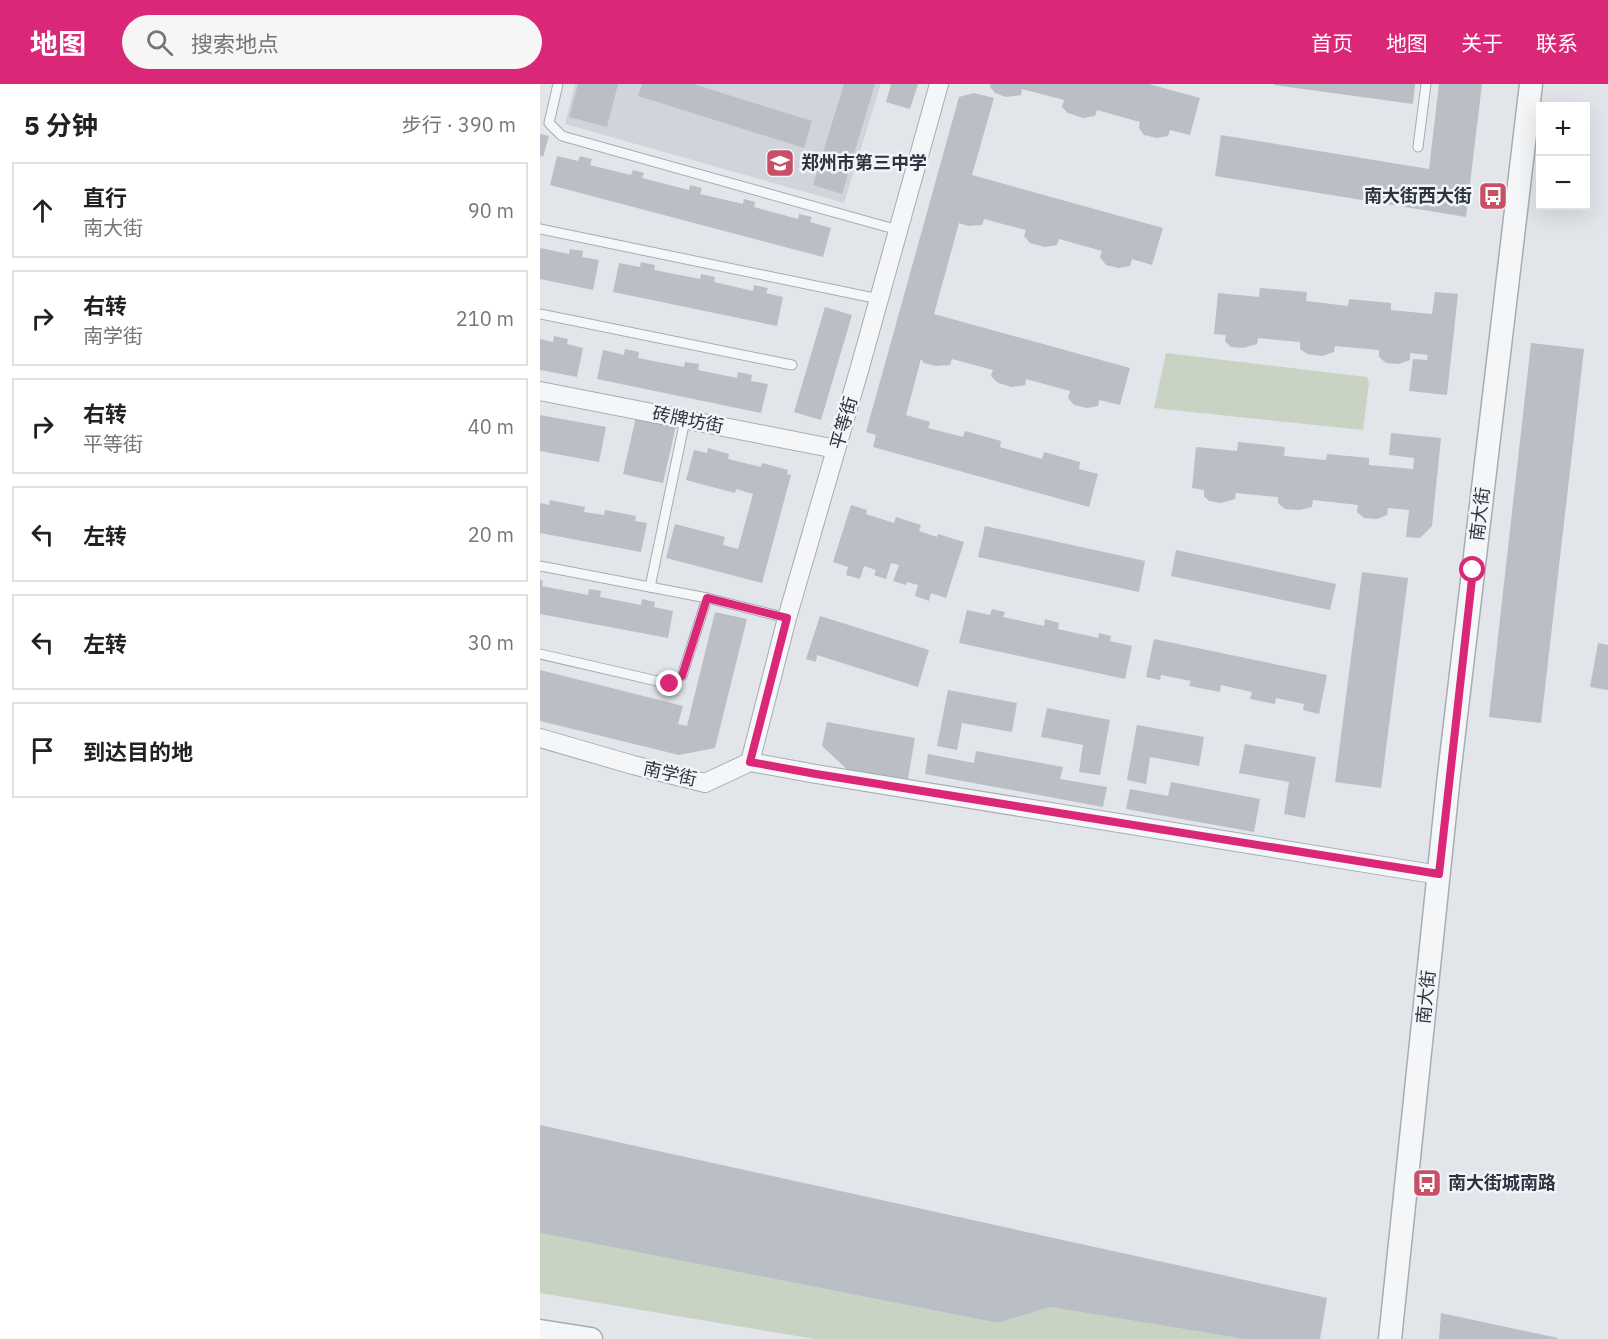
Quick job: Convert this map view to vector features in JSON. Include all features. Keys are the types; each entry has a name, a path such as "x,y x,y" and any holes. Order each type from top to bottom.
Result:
{"street":[{"name":"平等街","path":"750,762 787,618 939,84"},
{"name":"南大街","path":"1390,1339 1439,874 1531,84"},
{"name":"砖牌坊街","path":"540,391 836,449"},
{"name":"南学街","path":"540,738 705,783 750,762"},
{"path":"750,762 1439,874"},
{"path":"540,1331 591,1339"}],"lane":[{"path":"558,84 549,123 562,136 898,230"},
{"path":"1418,147 1426,84"},
{"path":"540,229 879,299"},
{"path":"540,314 792,364"},
{"path":"651,587 685,420"},
{"path":"540,566 707,598 787,618"},
{"path":"540,654 670,684 682,676 707,598"}],"shaded area":[{"name":"郑州市第三中学","path":"575,84 881,84 844,203 565,124"}],"green space":[{"path":"1166,353 1367,377 1369,384 1363,430 1154,408"},
{"path":"540,1233 998,1323 1050,1307 1244,1339 815,1339 540,1293"}],"building":[{"path":"578,84 618,84 607,127 569,117"},
{"path":"642,84 693,84 812,121 804,148 638,96"},
{"path":"844,84 875,84 842,194 813,185"},
{"path":"891,84 918,84 910,109 886,102"},
{"path":"991,84 1149,84 1200,98 1190,135 1170,130 1168,136 1157,138 1144,135 1139,128 1140,122 1097,110 1095,116 1083,118 1068,113 1062,107 1064,100 1022,89 1021,95 1006,97 995,93 990,87"},
{"path":"1274,84 1415,84 1413,104"},
{"path":"1439,84 1482,84 1466,217 1215,176 1221,135 1429,169"},
{"path":"974,93 994,98 972,175 1163,228 1152,265 1132,259 1130,266 1119,268 1106,265 1100,257 1102,251 1059,239 1057,245 1045,247 1030,243 1024,236 1026,230 984,219 982,225 968,226 959,223 934,314 1130,368 1120,405 1099,400 1098,406 1087,408 1074,405 1068,398 1070,391 1026,379 1025,385 1012,387 998,383 991,376 993,370 952,359 950,365 936,366 924,363 921,359 906,415 930,422 928,428 963,437 965,431 1001,441 1000,447 1042,459 1044,452 1080,462 1079,469 1098,474 1089,507 873,447 876,435 866,432 959,97"},
{"path":"540,134 549,136 543,157 540,156"},
{"path":"557,156 578,161 580,156 592,159 590,165 631,175 633,170 644,173 642,178 689,190 690,185 702,188 700,194 743,204 744,199 755,202 754,207 798,219 799,214 812,217 810,222 831,228 823,257 550,185"},
{"path":"540,248 569,254 570,249 583,251 582,257 599,260 593,290 540,279"},
{"path":"641,262 655,265 654,270 700,279 701,274 715,277 714,282 753,291 754,285 768,288 766,293 783,297 777,326 613,292 619,263 640,267"},
{"path":"1260,288 1307,292 1306,301 1348,306 1349,299 1391,303 1391,310 1432,314 1435,292 1458,294 1447,395 1409,391 1413,359 1427,360 1428,355 1410,353 1410,360 1399,364 1386,363 1379,357 1379,350 1335,346 1334,352 1322,356 1307,354 1300,349 1300,342 1258,338 1257,344 1243,348 1231,347 1225,341 1226,335 1214,334 1218,293 1259,297"},
{"path":"825,307 852,315 821,420 794,412"},
{"path":"554,336 568,339 567,344 583,348 577,377 540,370 540,339 553,342"},
{"path":"1531,343 1584,349 1541,723 1489,717"},
{"path":"625,349 639,352 638,358 684,367 685,362 699,364 698,370 737,378 738,372 752,375 751,381 768,384 761,413 597,379 603,350 624,355"},
{"path":"540,415 606,427 599,462 540,451"},
{"path":"636,417 676,426 663,483 623,474"},
{"path":"1391,433 1441,438 1432,526 1420,538 1406,537 1409,510 1388,508 1387,515 1377,519 1364,518 1357,512 1358,505 1313,500 1312,507 1300,510 1285,509 1278,503 1278,497 1236,493 1235,499 1221,503 1209,501 1204,496 1204,490 1192,488 1196,447 1237,451 1238,442 1285,447 1284,456 1326,460 1327,454 1369,458 1369,465 1413,469 1414,458 1389,455"},
{"path":"708,448 729,454 728,459 761,467 762,463 788,470 787,474 791,475 762,583 666,558 675,524 725,537 723,545 738,549 753,494 736,489 735,493 686,480 694,450 707,453"},
{"path":"550,500 585,507 584,512 604,515 605,510 636,516 635,521 647,523 641,552 540,533 540,503 549,505"},
{"path":"851,505 867,510 866,514 894,523 896,517 921,525 919,531 964,542 946,598 931,593 929,601 915,596 918,585 907,582 906,585 893,581 899,565 891,563 886,579 874,575 876,570 864,566 860,579 846,575 848,567 833,562"},
{"path":"985,526 1145,561 1139,592 978,557"},
{"path":"1176,550 1336,584 1330,610 1171,576"},
{"path":"1362,572 1408,578 1381,788 1335,782"},
{"path":"540,580 543,581 542,586 588,595 589,589 601,591 600,597 641,605 642,599 655,602 654,607 673,611 668,638 540,614"},
{"path":"992,609 1005,612 1003,617 1044,626 1045,619 1059,623 1058,629 1098,638 1099,633 1111,636 1110,641 1132,646 1125,679 959,643 967,610 990,615"},
{"path":"715,612 747,619 715,748 679,755 540,721 540,670 683,706 678,724 687,726"},
{"path":"820,616 929,650 918,687 817,655 816,662 806,659"},
{"path":"1154,639 1327,675 1319,714 1303,710 1304,704 1276,698 1275,704 1250,699 1252,692 1221,685 1220,692 1189,686 1191,681 1161,675 1160,680 1146,677"},
{"path":"1598,643 1608,645 1608,690 1590,687"},
{"path":"948,690 1017,703 1012,732 962,723 957,750 937,746"},
{"path":"1047,708 1110,720 1100,775 1079,772 1083,745 1041,737"},
{"path":"827,722 915,738 907,784 852,774 822,746"},
{"path":"1137,725 1204,737 1199,766 1150,757 1146,784 1127,780"},
{"path":"1245,744 1316,757 1305,818 1284,814 1289,782 1239,773"},
{"path":"976,751 1063,767 1060,779 1107,787 1103,807 925,774 928,754 974,763"},
{"path":"1171,782 1260,799 1254,832 1126,809 1130,789 1168,796"},
{"path":"540,1125 1327,1298 1320,1339 1244,1339 1050,1307 998,1323 540,1233"},
{"path":"1441,1313 1558,1338 1439,1339"}],"place":[{"name":"郑州市第三中学","path":"780,163"},
{"name":"南大街西大街","path":"1493,196"},
{"name":"南大街城南路","path":"1427,1183"}],"route":[{"path":"670,684 682,676 707,598 787,618 750,762 1439,874 1473,570"}]}
